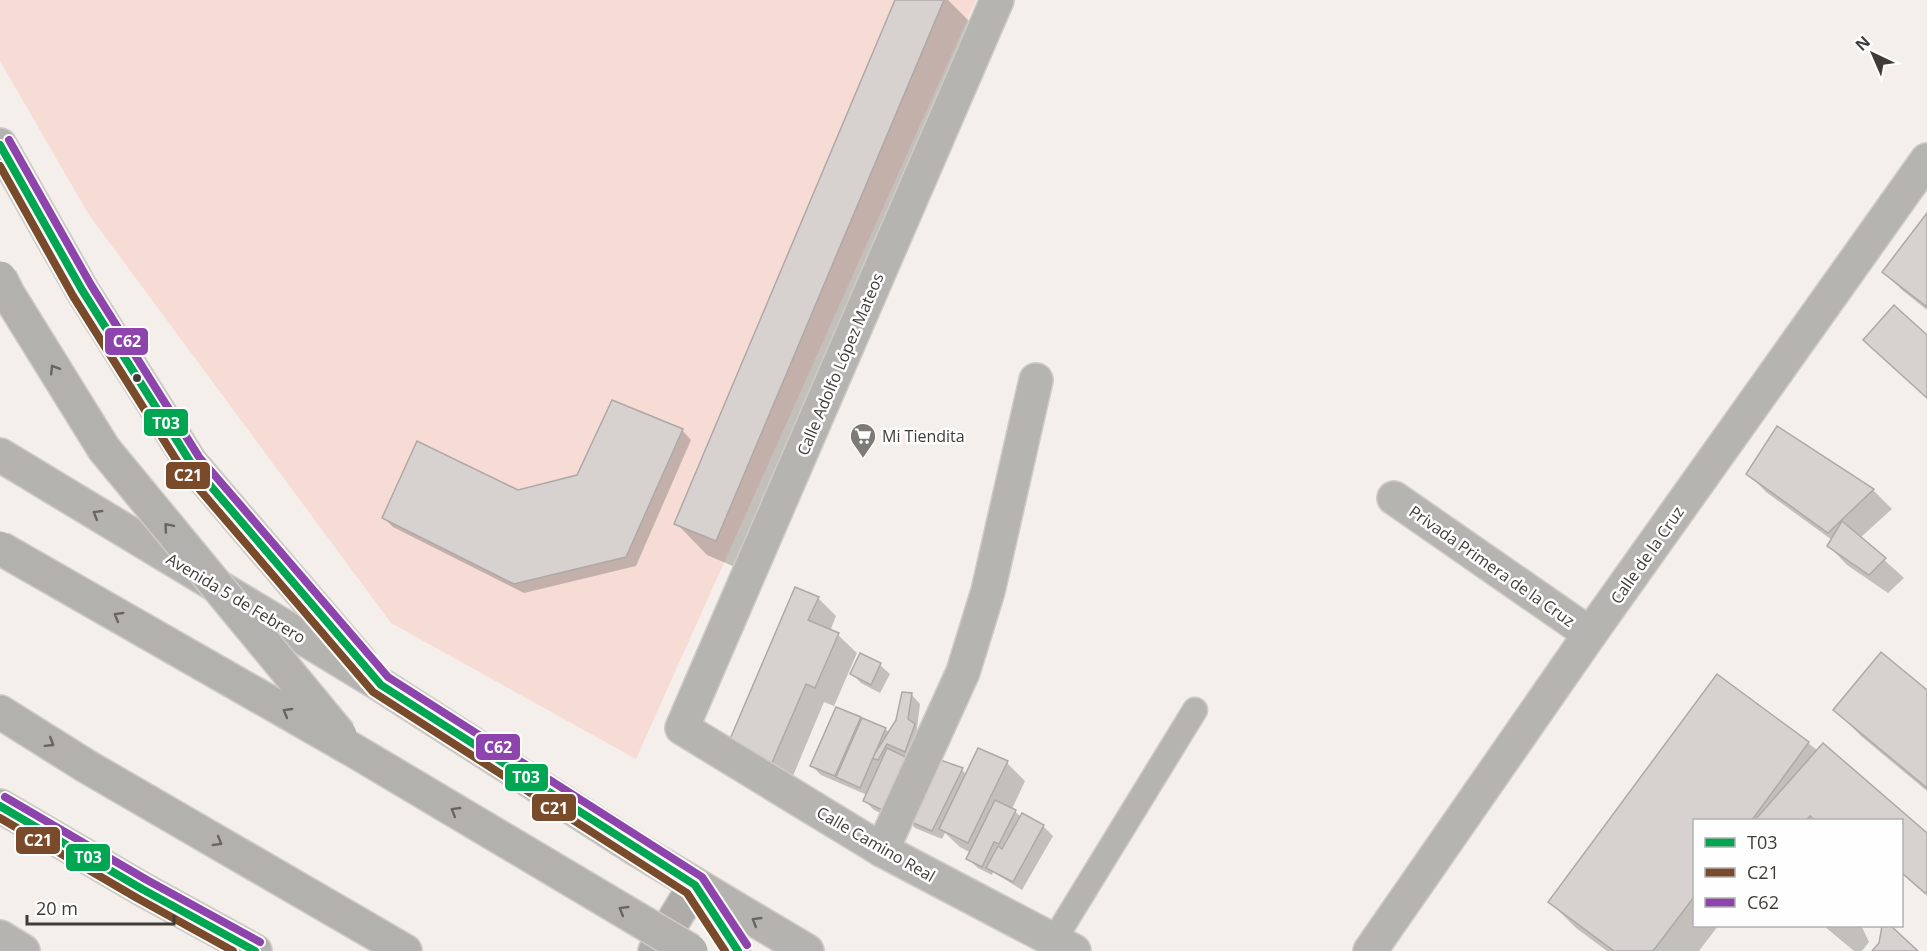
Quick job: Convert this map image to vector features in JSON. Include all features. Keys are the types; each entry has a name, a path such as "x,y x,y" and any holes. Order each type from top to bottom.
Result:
{"highway":[{"path":"0,278 104,449 353,750"},
{"path":"0,548 353,750 692,951"},
{"path":"0,712 86,766 405,951"}],"main road":[{"path":"0,145 82,290 190,464 381,685"},
{"name":"Avenida 5 de Febrero","path":"0,455 381,685 695,885 807,951"},
{"path":"0,806 142,889 255,951"},
{"path":"655,951 695,885"}],"street":[{"name":"Calle Adolfo López Mateos","path":"682,728 997,0"},
{"name":"Calle de la Cruz","path":"1370,951 1590,634 1927,160"},
{"path":"882,850 963,672 988,591 1036,380"},
{"name":"Privada Primera de la Cruz","path":"1394,498 1590,634"},
{"name":"Calle Camino Real","path":"682,728 882,850 1064,946"},
{"path":"0,937 23,951"}],"lane":[{"path":"1064,946 1195,710"},
{"path":"695,885 738,951"}],"shaded area":[{"path":"0,0 976,0 636,759 391,623 89,215 0,61"}],"building":[{"path":"895,0 944,0 716,541 674,524"},
{"path":"1927,213 1927,307 1882,272"},
{"path":"1894,305 1927,335 1927,398 1863,340"},
{"path":"612,400 683,429 626,557 514,584 382,518 417,441 518,490 577,475"},
{"path":"1777,426 1874,489 1828,533 1746,474"},
{"path":"1842,521 1886,558 1869,575 1827,546"},
{"path":"795,587 819,597 808,620 839,633 815,688 806,684 771,765 727,746"},
{"path":"1881,652 1927,690 1927,788 1833,710"},
{"path":"860,653 881,663 871,685 850,674"},
{"path":"1717,674 1809,742 1753,819 1693,819 1693,898 1653,951 1614,951 1548,902"},
{"path":"902,692 912,693 908,719 915,724 905,752 887,744 878,760 872,758 896,720"},
{"path":"836,707 861,717 835,776 810,766"},
{"path":"862,718 886,728 860,788 836,777"},
{"path":"1823,743 1927,833 1927,891 1925,893 1903,874 1903,819 1814,819 1810,816 1807,819 1756,819"},
{"path":"887,748 916,762 891,814 863,801"},
{"path":"978,748 1008,761 968,843 939,829"},
{"path":"932,757 963,768 932,831 904,819"},
{"path":"995,800 1016,810 999,844 994,842 982,867 966,859"},
{"path":"1022,813 1044,825 1013,882 986,868 998,846 1002,849"},
{"path":"1882,927 1892,927 1918,951 1872,951 1879,943"}],"transit line":[{"name":"C62","path":"9,140 91,285 199,457 388,677 702,877 747,945"},
{"name":"T03","path":"0,145 82,290 191,463 381,685 695,885 738,951"},
{"name":"C21","path":"0,166 73,296 182,469 373,692 687,893 725,951"},
{"name":"C62","path":"5,797 147,880 260,942"},
{"name":"T03","path":"0,806 142,889 255,951"},
{"name":"C21","path":"0,818 233,951"}],"place":[{"name":"Mi Tiendita","path":"863,459"}]}
